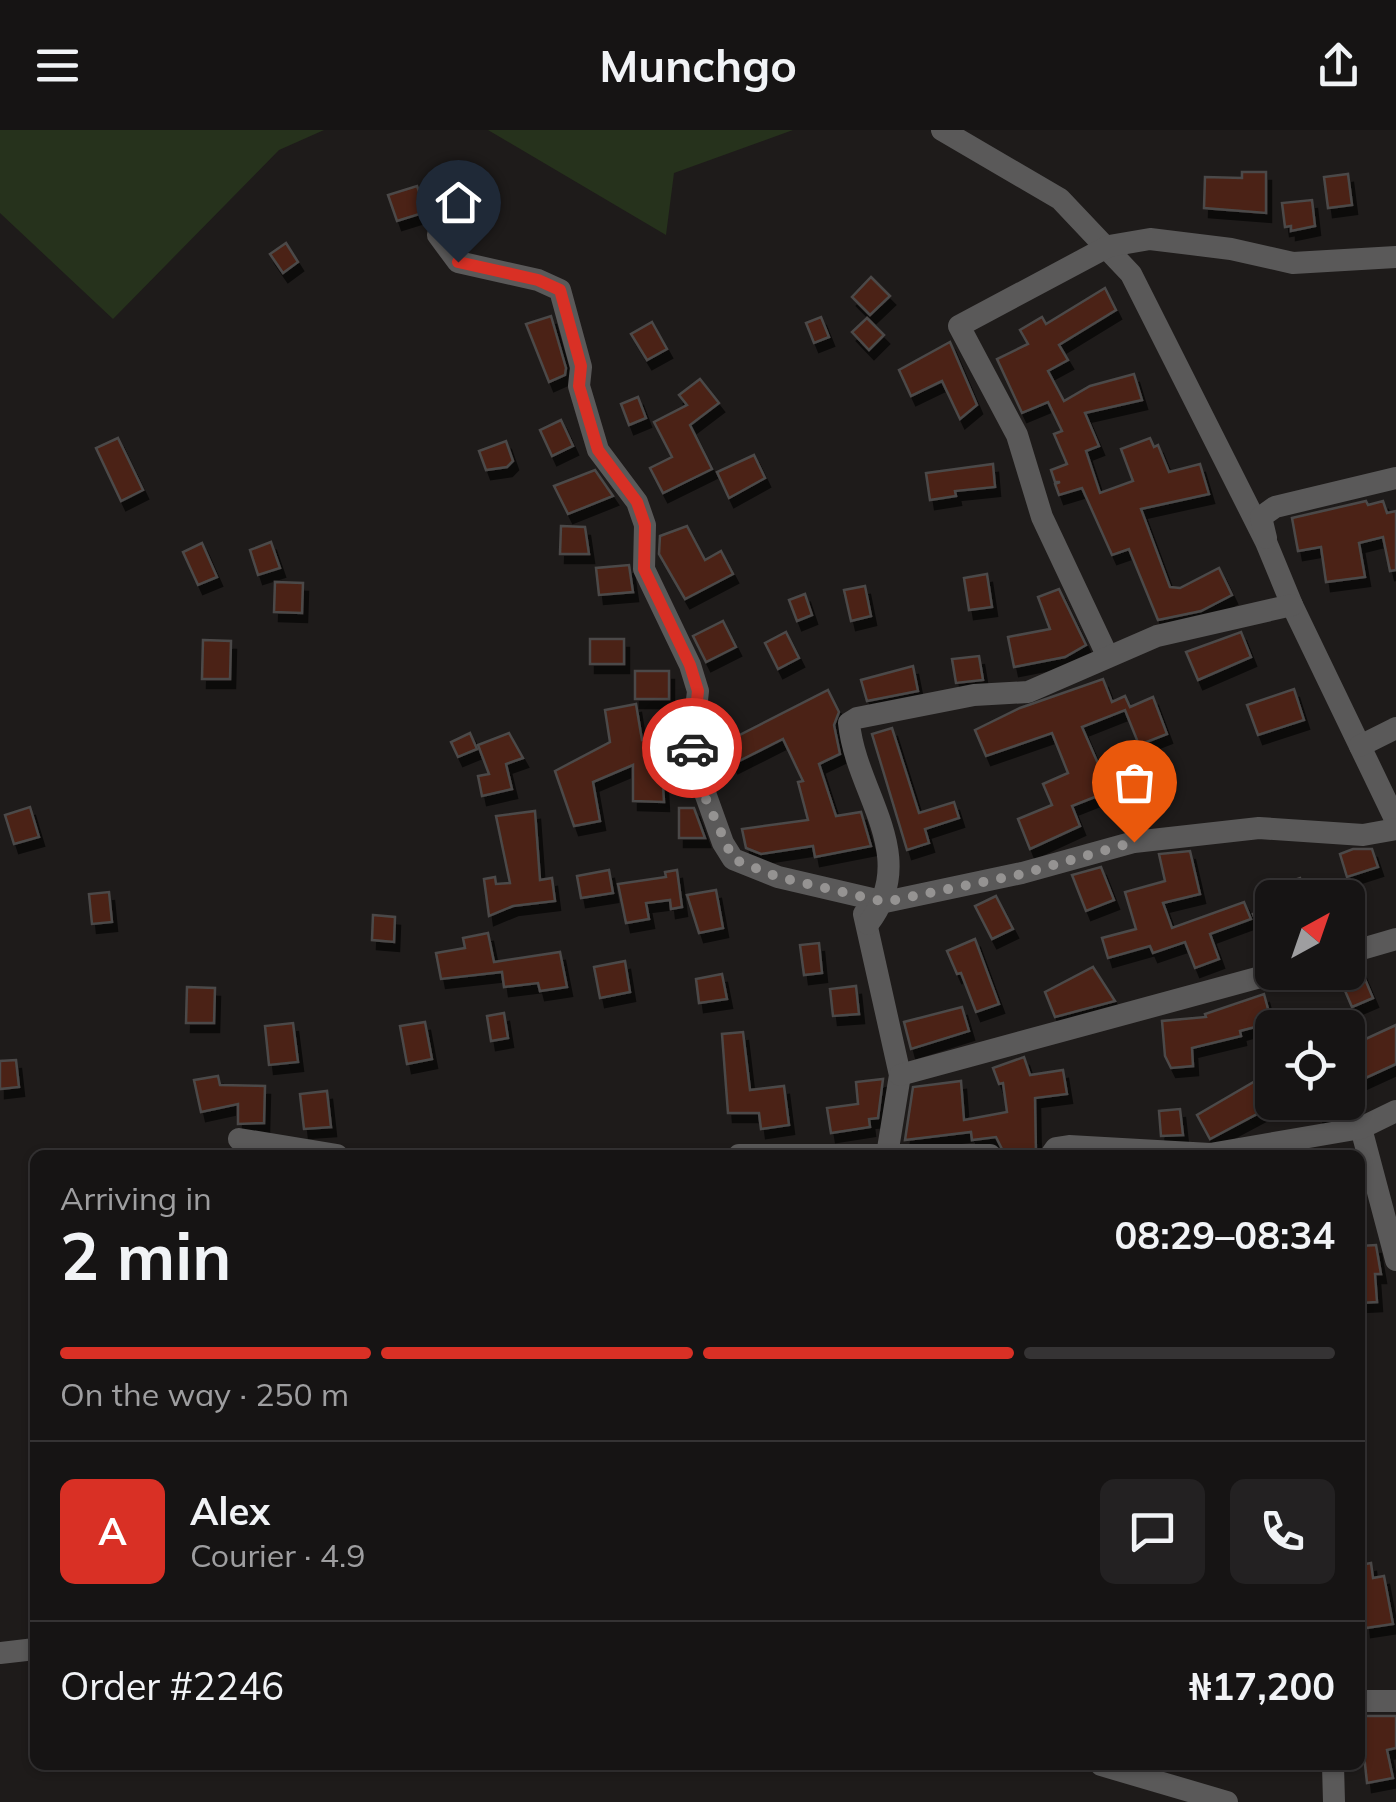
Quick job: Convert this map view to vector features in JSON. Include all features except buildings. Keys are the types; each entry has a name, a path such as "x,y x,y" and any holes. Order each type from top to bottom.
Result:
{"street":[{"path":"438,235 458,262 538,280 560,290 581,366 579,386 598,450 637,502 645,525 644,569 690,665 698,691 691,754 723,844 733,859 885,902 1022,874 1134,842 1259,828 1364,835 1396,825 1292,606 1266,542 1131,274 1110,246 1060,200 942,130"},
{"path":"1107,654 1042,517 1017,435 960,326 1110,246 1150,239 1231,249 1293,264 1396,257"},
{"path":"1266,542 1262,517 1274,507 1396,478"},
{"path":"868,924 885,902 890,843 849,724 857,718 974,695 1028,692 1107,654 1174,632 1292,606"},
{"path":"1360,746 1396,728"},
{"path":"857,895 868,924 900,1074 888,1150"},
{"path":"1365,948 1396,939"},
{"path":"900,1074 1255,978"},
{"path":"1279,1149 1361,1128 1396,1111"},
{"path":"1361,1128 1396,1260"},
{"path":"239,1139 306,1150"},
{"path":"1055,1150 1069,1146 1140,1150"},
{"path":"0,1653 30,1650"},
{"path":"1365,1701 1396,1700"},
{"path":"1333,1770 1334,1802"},
{"path":"1152,1774 1227,1802"}],"green space":[{"path":"0,130 324,130 279,150 113,319 0,213"},
{"path":"488,130 793,130 674,173 666,235"}],"way so far":[{"path":"692,748 696,777 733,859 778,877 885,902 958,884 1022,874 1108,846 1134,842"}],"route":[{"path":"458,262 475,269 538,280 560,290 581,366 579,386 598,450 637,502 645,525 644,569 690,665 698,691 692,748"}]}
